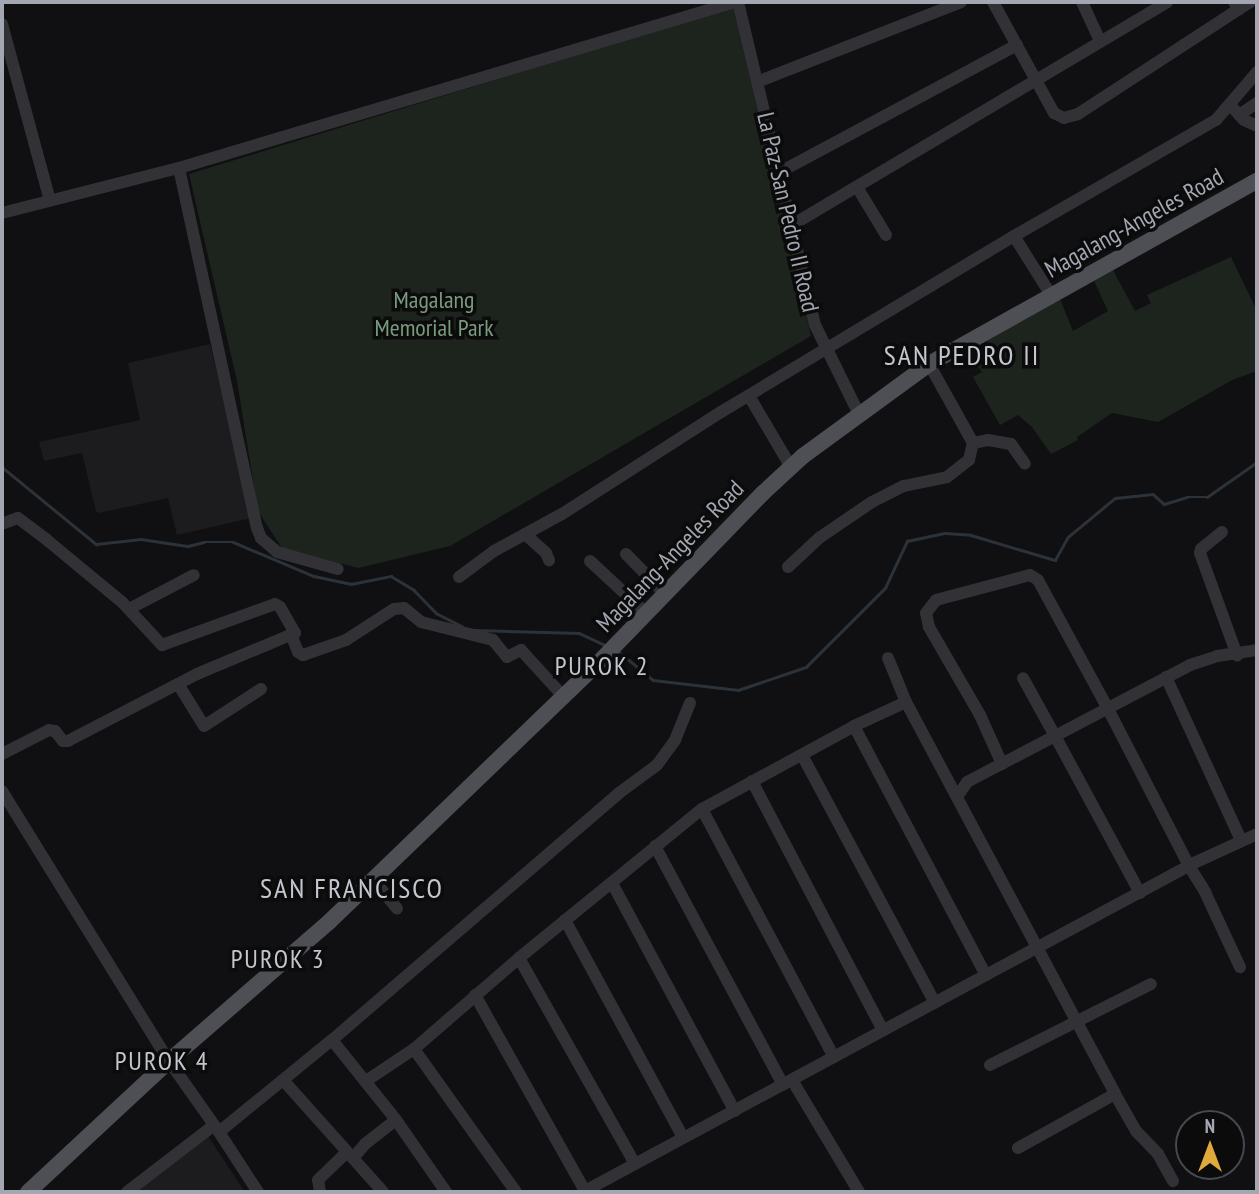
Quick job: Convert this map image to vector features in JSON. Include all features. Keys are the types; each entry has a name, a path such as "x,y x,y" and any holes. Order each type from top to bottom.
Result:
{"main road":[{"name":"Magalang-Angeles Road","path":"28,1192 169,1061 329,922 603,658 791,467 929,364 1051,295 1256,186"}],"street":[{"name":"La Paz-San Pedro II Road","path":"736,2 780,172 812,317 825,351 859,414"},
{"path":"2,213 180,168 736,2"},
{"path":"757,82 961,2"},
{"path":"993,2 1054,113 1064,118 1073,117 1241,4"},
{"path":"1082,2 1100,41"},
{"path":"792,225 1167,2"},
{"path":"2,24 50,201"},
{"path":"780,172 1017,45"},
{"path":"1235,110 1237,92 1257,72"},
{"path":"459,577 494,551 1014,236 1216,120 1257,103"},
{"path":"1235,110 1257,126"},
{"path":"180,168 257,528 261,538 277,552 338,569"},
{"path":"857,187 886,235"},
{"path":"1014,236 1051,295"},
{"path":"788,567 819,538 872,502 904,486 952,474 970,460 973,443 929,364"},
{"path":"749,396 791,467"},
{"path":"973,443 988,440 1011,444 1026,464"},
{"path":"2,524 18,518 129,610 165,646 275,604 280,607 295,634 178,684 65,742 55,731 49,730 2,754"},
{"path":"1222,532 1200,553 1237,655"},
{"path":"525,534 547,553 549,560"},
{"path":"626,554 666,595"},
{"path":"590,561 647,614"},
{"path":"129,610 194,575"},
{"path":"1002,764 980,715 929,627 927,609 936,600 1018,576 1034,576 1205,892 1240,967"},
{"path":"292,637 298,652 303,655 346,640 394,610 404,608 421,622 494,640 507,657 521,650 563,696"},
{"path":"957,797 967,782 1166,677 1206,659 1257,650"},
{"path":"888,658 906,702 1115,1094 1136,1131 1158,1154 1173,1181"},
{"path":"1166,677 1241,841"},
{"path":"1023,678 1140,892"},
{"path":"178,684 204,726 261,689"},
{"path":"366,1081 414,1049 519,958 702,809 853,726 906,702"},
{"path":"127,1192 283,1080 619,793 657,765 675,740 690,703"},
{"path":"853,726 986,975"},
{"path":"802,755 935,1003"},
{"path":"752,781 883,1030"},
{"path":"2,792 169,1061 258,1192"},
{"path":"702,809 834,1057"},
{"path":"475,995 584,1192 1140,892 1257,834"},
{"path":"655,846 787,1083 859,1192"},
{"path":"373,879 397,909"},
{"path":"612,883 735,1111"},
{"path":"565,920 682,1137"},
{"path":"519,958 635,1164"},
{"path":"990,1065 1151,984"},
{"path":"332,1040 396,1120 446,1192"},
{"path":"414,1049 516,1192"},
{"path":"283,1080 383,1192"},
{"path":"1018,1148 1115,1094"},
{"path":"320,1192 318,1180 396,1120"}],"shaded area":[{"path":"210,344 251,518 177,535 168,498 99,513 96,511 82,453 44,461 39,442 140,420 128,363"},
{"path":"206,1133 245,1192 131,1192"}],"green space":[{"name":"Magalang Memorial Park","path":"733,7 811,336 450,546 358,568 282,548 258,511 237,381 189,174"},
{"path":"1231,257 1257,311 1257,371 1232,380 1158,422 1112,413 1077,437 1078,440 1051,454 1032,427 1018,415 1000,425 973,377 982,372 978,366 996,355 987,341 1060,299 1073,331 1108,311 1094,281 1113,270 1135,311 1151,303 1147,295"}],"waterway":[{"path":"618,651 653,680 738,690 806,667 885,588 907,541 945,533 971,535 1055,560 1068,537 1115,498 1153,494 1164,504 1187,497 1207,497 1257,462"},
{"path":"2,467 96,544 141,539 188,546 204,542 233,542 314,576 351,584 391,576 414,590 436,613 462,626"},
{"path":"475,630 579,633 605,645"}],"district":[{"name":"SAN PEDRO II","path":"962,355"},
{"name":"PUROK 2","path":"602,666"},
{"name":"SAN FRANCISCO","path":"352,888"},
{"name":"PUROK 3","path":"278,959"},
{"name":"PUROK 4","path":"162,1061"}]}
